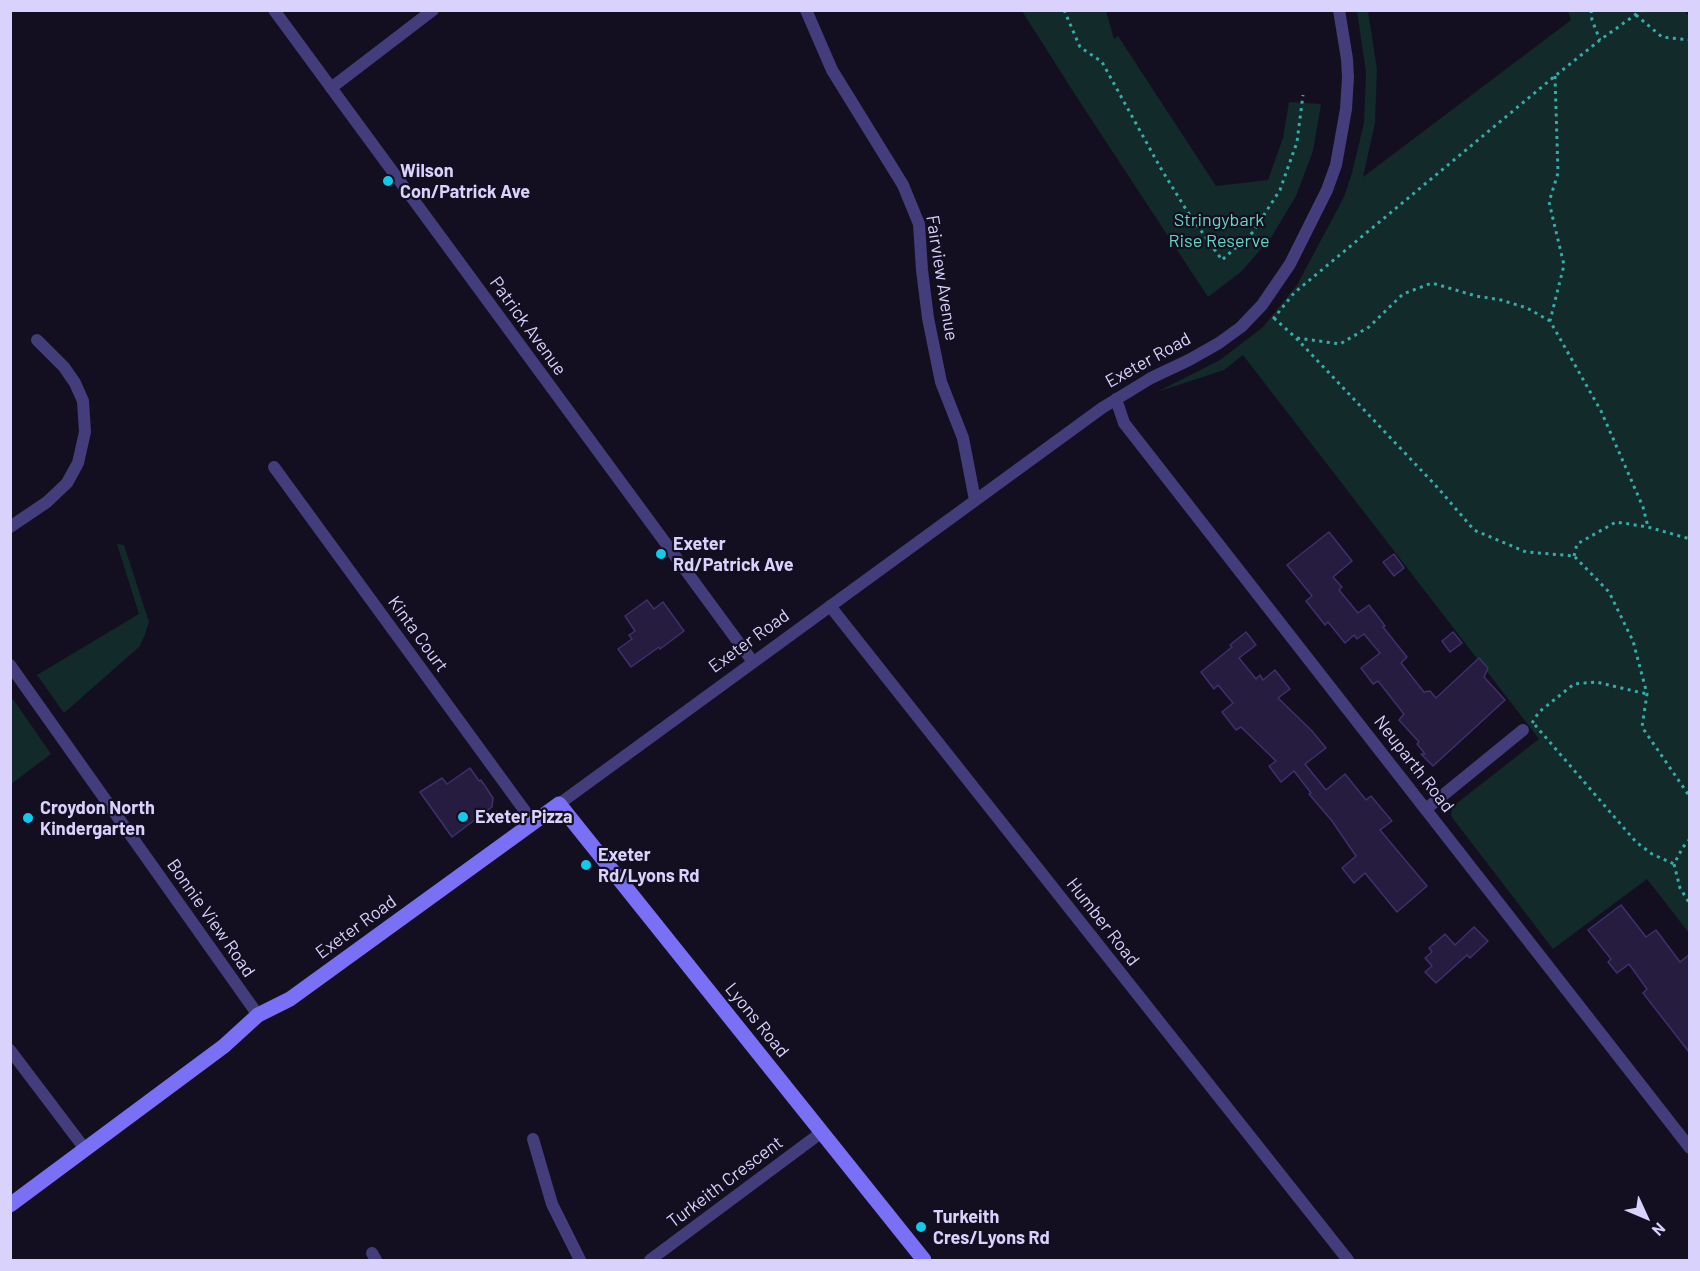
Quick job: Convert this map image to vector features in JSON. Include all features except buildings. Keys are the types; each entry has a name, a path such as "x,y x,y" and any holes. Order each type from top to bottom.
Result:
{"main road":[{"name":"Exeter Road","path":"10,1205 224,1046 258,1015 290,999 559,804"},
{"name":"Lyons Road","path":"559,804 924,1260"}],"street":[{"name":"Patrick Avenue","path":"274,10 753,662"},
{"path":"331,88 433,10"},
{"name":"Fairview Avenue","path":"806,10 832,70 903,185 919,224 928,318 941,382 963,438 975,500"},
{"name":"Exeter Road","path":"559,804 1116,399 1219,343 1240,327 1262,305 1290,264 1327,190 1336,165 1345,117 1348,77 1339,10"},
{"path":"10,526 47,502 67,483 78,463 85,432 83,401 75,383 64,367 37,340"},
{"name":"Neuparth Road","path":"1116,399 1124,423 1689,1148"},
{"name":"Kinta Court","path":"274,466 533,822"},
{"name":"Humber Road","path":"830,606 1348,1260"},
{"name":"Bonnie View Road","path":"10,665 258,1015"},
{"path":"1426,808 1528,726"},
{"path":"10,1050 85,1149"},
{"name":"Turkeith Crescent","path":"657,1258 822,1132"},
{"path":"533,1139 552,1204 580,1260"}],"path":[{"path":"1064,10 1080,47 1102,62 1160,167 1187,211 1222,260 1253,232 1280,190 1296,142 1303,95"},
{"path":"1591,10 1592,20 1600,40"},
{"path":"1274,318 1294,293 1555,76 1642,10"},
{"path":"1636,15 1662,37 1689,40"},
{"path":"1550,321 1564,265 1550,202 1558,173 1555,76"},
{"path":"1296,338 1340,344 1369,327 1403,294 1432,283 1527,308 1550,321 1601,411 1643,507 1648,527"},
{"path":"1262,305 1438,488 1474,530 1526,552 1574,556 1609,592 1633,641 1647,694 1642,728 1689,797"},
{"path":"1574,556 1577,544 1616,522 1648,527 1689,539"},
{"path":"1647,694 1596,682 1574,684 1539,711 1528,726 1636,842 1652,854 1674,864"},
{"path":"1689,839 1674,864 1680,888 1689,904"}],"green space":[{"name":"Stringybark Rise Reserve","path":"1022,11 1106,11 1114,39 1118,36 1216,186 1268,180 1283,138 1289,102 1321,104 1313,151 1296,196 1272,236 1242,271 1208,297 1076,96"},
{"path":"1357,11 1368,11 1377,70 1375,123 1363,177 1571,20 1568,11 1684,11 1690,17 1689,933 1647,879 1553,949 1451,816 1452,807 1539,739 1243,355 1224,370 1157,392 1220,360 1263,327 1297,285 1344,197 1364,123 1366,72"},
{"path":"117,544 124,545 149,622 139,647 64,713 37,675 139,614"},
{"path":"13,699 51,754 11,784 10,701"}],"place":[{"name":"Wilson Con/Patrick Ave","path":"388,181"},
{"name":"Exeter Rd/Patrick Ave","path":"661,554"},
{"name":"Exeter Pizza","path":"463,817"},
{"name":"Croydon North Kindergarten","path":"28,818"},
{"name":"Exeter Rd/Lyons Rd","path":"586,865"},
{"name":"Turkeith Cres/Lyons Rd","path":"921,1227"}]}
